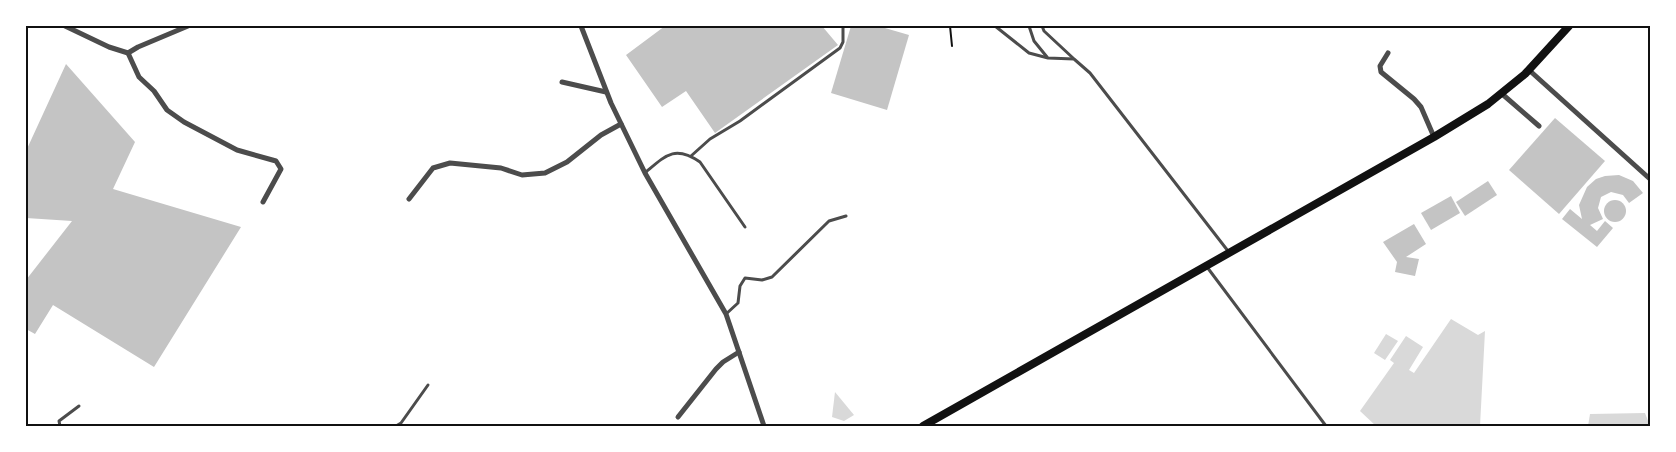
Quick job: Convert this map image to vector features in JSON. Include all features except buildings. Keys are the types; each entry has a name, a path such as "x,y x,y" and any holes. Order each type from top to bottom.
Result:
{"main road":[{"path":"923,426 1434,137 1488,104 1529,70 1569,26"}],"street":[{"path":"65,26 109,47 128,53 139,77 158,96 167,110 184,122 237,150 276,161 281,169 263,202"},
{"path":"128,53 188,26"},
{"path":"581,26 606,92 645,173 726,314 764,426"},
{"path":"1388,53 1380,66 1382,72 1421,107 1434,137"},
{"path":"1529,70 1650,179"},
{"path":"562,82 606,92"},
{"path":"1501,93 1539,126"},
{"path":"409,199 433,168 450,163 501,168 522,175 545,173 567,162 601,135 621,124"},
{"path":"678,417 716,369 739,352"}],"lane":[{"path":"691,156 710,139 750,115 840,48 843,42 843,26"},
{"path":"995,26 1029,53 1048,58 1074,59"},
{"path":"1029,26 1034,40 1048,58"},
{"path":"1042,26 1044,31 1090,73 1229,252"},
{"path":"645,173 663,157 672,153 691,156 700,162 745,227"},
{"path":"726,314 738,303 740,286 745,278 762,280 772,277 830,221 846,216"},
{"path":"1206,265 1326,426"},
{"path":"396,426 401,423 428,385"},
{"path":"60,426 59,421 79,406"}],"path":[{"path":"950,26 952,46"}],"shaded area":[{"path":"1451,319 1478,335 1485,331 1480,426 1376,426 1360,411 1394,363 1390,360 1406,336 1423,347 1409,370 1414,373"},
{"path":"1386,334 1398,341 1385,360 1374,353"},
{"path":"835,392 854,415 844,421 832,417"},
{"path":"1645,413 1650,426 1588,426 1590,414"}]}
